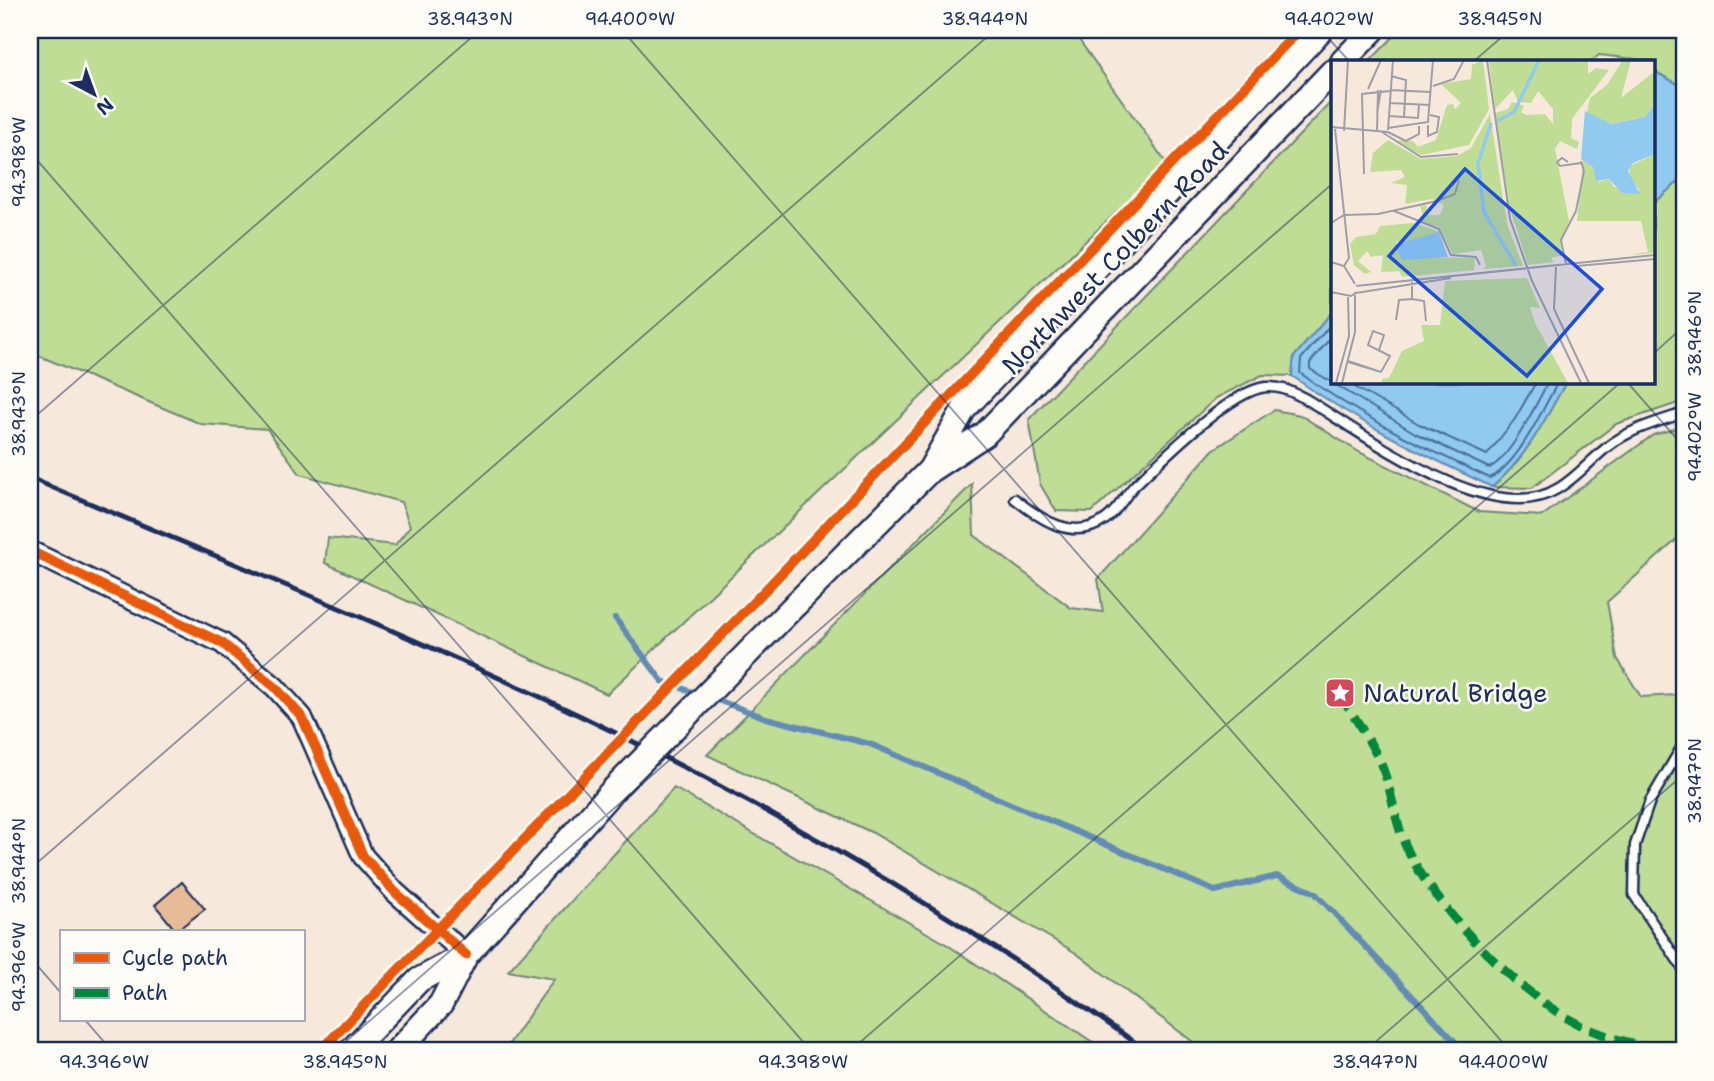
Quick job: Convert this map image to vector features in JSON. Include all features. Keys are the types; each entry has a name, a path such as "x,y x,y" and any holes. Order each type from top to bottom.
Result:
{"main road":[{"name":"Northwest Colbern Road","path":"929,471 964,409 1321,30"},
{"path":"1344,60 1373,30"},
{"name":"Northwest Colbern Road","path":"404,1044 441,1004 466,955 613,790 929,471 985,435 1331,73"},
{"name":"Northwest Colbern Road","path":"351,1051 419,979 466,955"}],"street":[{"path":"30,551 222,643 275,687 302,717 363,856 395,892 466,955"}],"lane":[{"path":"1015,499 1050,524 1065,528 1094,526 1106,520 1132,489 1238,395 1263,387 1282,387 1306,398 1457,486 1494,498 1525,501 1557,490 1609,445 1641,427 1684,414"},
{"path":"1684,743 1650,801 1635,845 1634,895 1684,970"},
{"path":"404,1044 430,1051"}],"green space":[{"path":"30,30 1072,30 1167,164 607,694 325,563 328,538 395,545 410,526 401,502 300,474 267,429 201,424 30,352"},
{"path":"1400,30 1684,30 1684,87 1654,72 1654,60 1599,55 1593,60 1371,60"},
{"path":"1331,102 1331,313 1294,357 1292,376 1262,375 1216,398 1092,512 1056,511 1040,484 1029,419"},
{"path":"1684,177 1684,401 1616,424 1532,488 1492,487 1525,451 1565,383 1654,383 1654,202"},
{"path":"1274,410 1300,415 1359,452 1479,512 1542,516 1653,435 1684,426 1684,533 1607,602 1617,658 1641,697 1677,695 1684,686 1684,1051 1205,1051 1076,953 873,833 707,755 972,484 974,535 1071,608 1103,612 1098,579 1213,450"},
{"path":"674,788 943,942 1106,1051 504,1051 554,979 508,971"}],"water":[{"path":"1654,72 1684,87 1684,177 1654,202"},
{"path":"1331,313 1331,383 1565,383 1525,451 1492,487 1389,436 1340,408 1292,376 1294,357"}],"building":[{"path":"182,882 205,909 175,930 155,905"}],"waterway":[{"path":"615,618 662,681 701,695"},
{"path":"712,698 766,718 870,744 1215,891 1277,876 1315,893 1464,1051"}],"railway":[{"path":"30,478 483,671 703,777 930,906 1076,1001 1147,1051"}],"marked path":[{"path":"1340,693 1380,762 1409,853 1440,901 1461,927 1510,975 1560,1014 1603,1035 1665,1051"}],"cycle path":[{"path":"320,1051 772,583 1299,30"},
{"path":"30,551 222,643 275,687 302,717 363,856 395,892 466,955"}],"place":[{"name":"Natural Bridge","path":"1340,693"}]}
